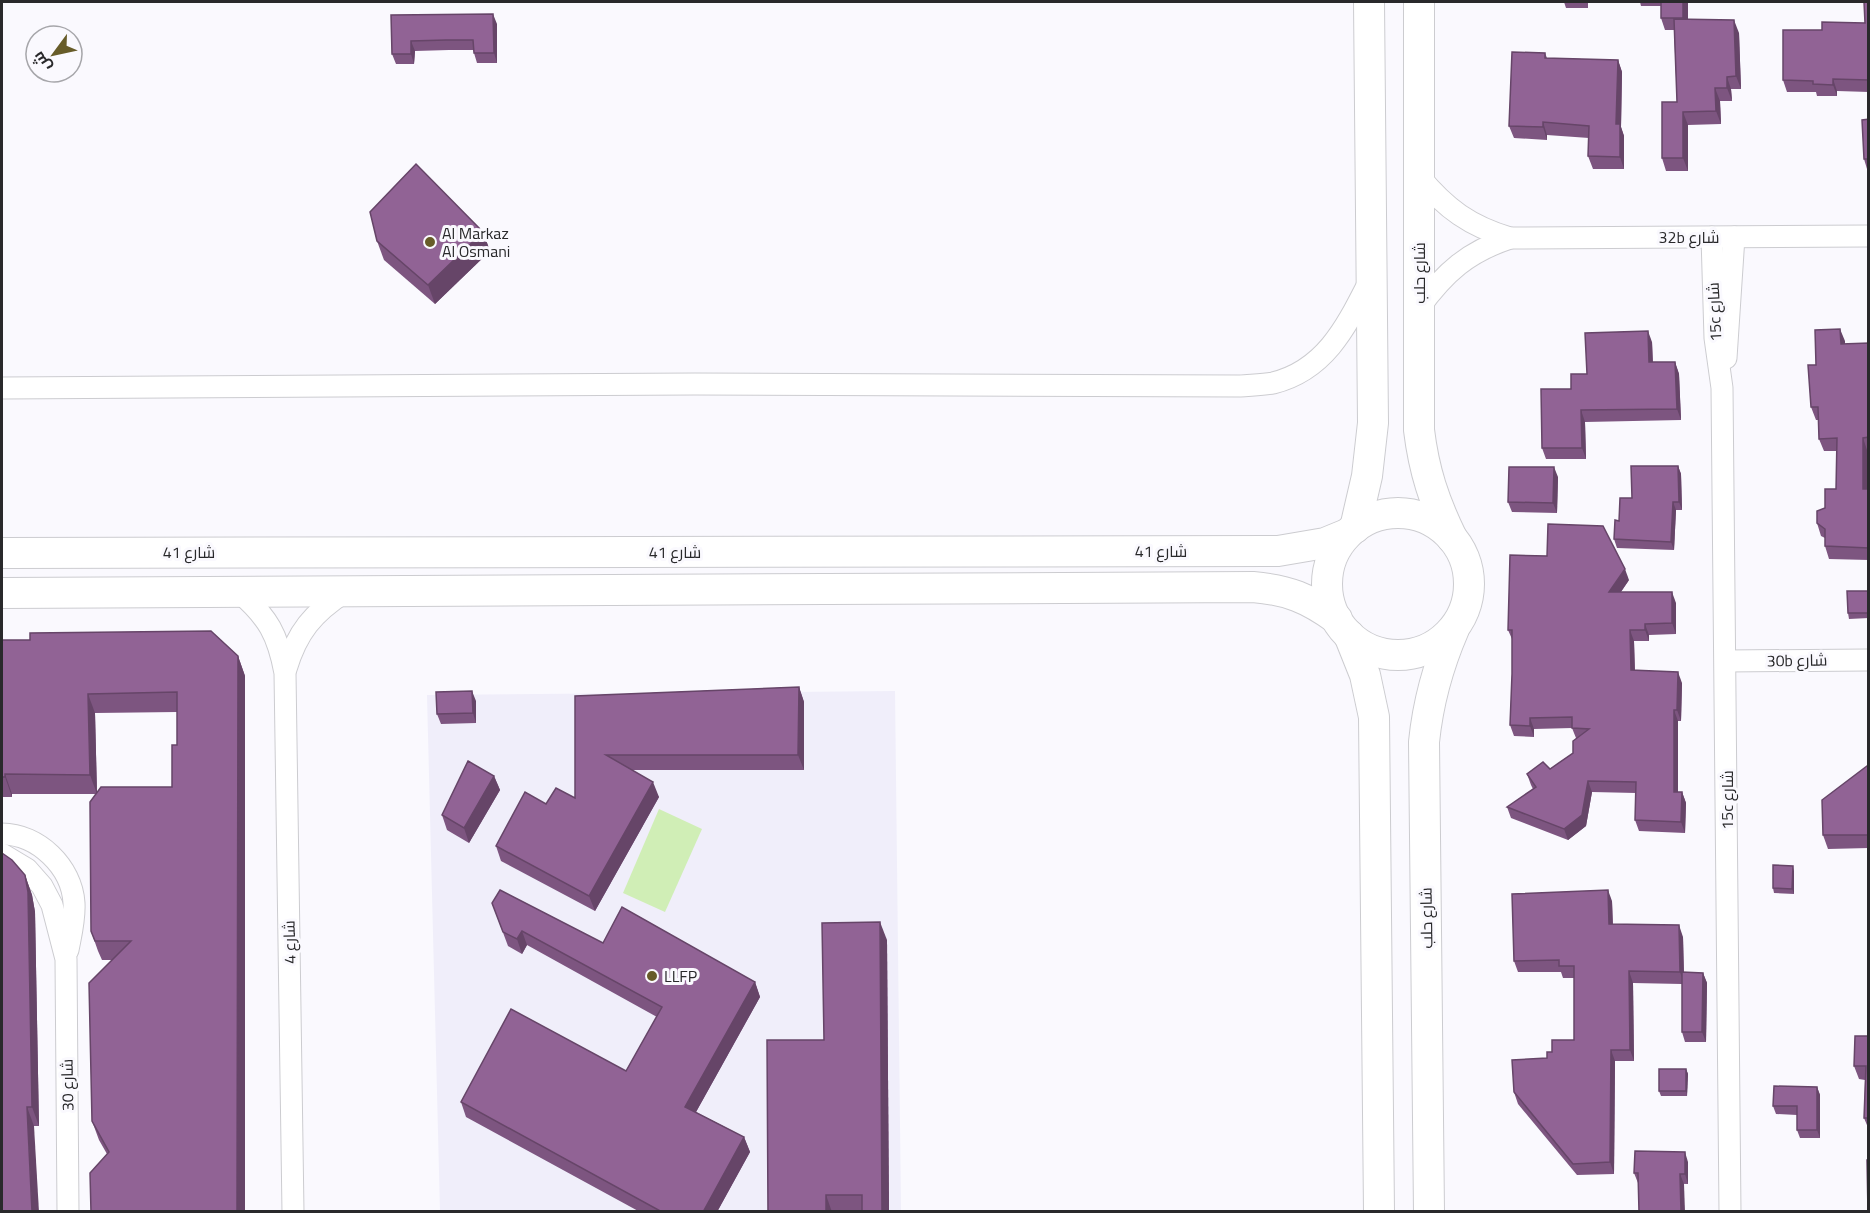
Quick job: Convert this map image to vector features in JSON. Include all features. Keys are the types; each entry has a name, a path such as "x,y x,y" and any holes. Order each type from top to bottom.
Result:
{"street":[{"path":"1351,531 1367,476 1373,423 1369,2"},
{"name":"شارع حلب","path":"1419,2 1419,430 1422,458 1429,486 1452,538"},
{"name":"32b شارع","path":"1419,176 1434,194 1459,215 1489,231 1510,238"},
{"name":"32b شارع","path":"1419,308 1432,289 1466,258 1486,246 1510,238 1869,236"},
{"name":"15c شارع","path":"1712,237 1715,338 1722,388 1730,1212"},
{"name":"15c شارع","path":"1722,388 1728,339 1734,237"},
{"path":"2,388 695,384 1240,386 1274,383 1304,371 1330,350 1348,322 1372,276"},
{"path":"2,593 1253,587 1276,589 1298,595 1318,606 1343,627 1365,646 1383,653 1402,655 1422,651 1440,642 1454,629 1464,612 1469,593 1469,573 1463,555 1452,538 1439,526 1423,517 1406,513 1388,513 1370,519 1351,531 1336,549 1330,566 1328,584 1330,602 1343,627 1365,675 1374,717 1379,1212"},
{"name":"شارع 41","path":"2,553 1278,551 1325,543 1351,531"},
{"name":"شارع 4","path":"239,592 258,608 272,627 281,649 285,673 293,1212"},
{"name":"شارع 4","path":"285,673 292,647 306,625 324,606 345,592"},
{"name":"شارع حلب","path":"1429,1212 1424,742 1433,684 1454,629"},
{"name":"30b شارع","path":"1726,661 1869,660"},
{"name":"شارع 30","path":"2,834 11,834 30,840 46,851 60,865 69,882 74,901 74,920 66,959 68,1212"},
{"name":"شارع 30","path":"2,854 27,870 42,886 52,905 66,959"}],"shaded area":[{"path":"895,691 901,1211 440,1211 427,695"}],"green space":[{"path":"659,809 702,829 665,912 623,893"}],"building":[{"path":"1661,2 1683,2 1683,18 1661,18"},
{"path":"1864,2 1869,2 1869,80 1833,79 1833,85 1813,84 1813,81 1783,80 1783,30 1822,30 1822,22 1865,23"},
{"path":"493,14 494,53 474,53 473,40 446,40 411,41 411,54 392,54 391,15"},
{"path":"1674,19 1734,20 1736,76 1727,77 1727,88 1715,88 1716,111 1683,112 1683,158 1662,158 1662,102 1677,102"},
{"path":"1512,52 1545,53 1545,58 1618,60 1616,124 1620,124 1620,157 1588,156 1589,126 1543,122 1543,127 1509,126"},
{"path":"1869,119 1869,159 1864,159 1862,120"},
{"name":"Al Markaz Al Osmani","path":"416,164 483,232 428,285 377,241 370,212"},
{"path":"1840,329 1841,344 1869,343 1869,437 1863,438 1863,489 1869,489 1869,548 1825,546 1825,529 1817,523 1817,511 1825,508 1825,489 1836,489 1837,438 1819,439 1818,407 1811,407 1808,365 1816,365 1815,330"},
{"path":"1648,331 1649,362 1675,362 1677,409 1581,410 1582,448 1542,448 1541,389 1571,389 1571,374 1587,374 1585,333"},
{"path":"1631,466 1678,466 1679,502 1673,502 1671,542 1614,539 1615,520 1619,521 1620,498 1632,498"},
{"path":"1509,467 1554,467 1553,503 1508,502"},
{"path":"1548,524 1603,526 1625,569 1609,592 1672,592 1672,623 1645,624 1645,630 1630,630 1631,670 1678,672 1677,710 1674,710 1674,792 1682,792 1681,822 1635,820 1636,782 1588,781 1582,815 1564,829 1507,807 1536,787 1527,774 1543,762 1550,769 1573,753 1573,741 1589,729 1572,728 1572,717 1530,718 1530,726 1510,725 1512,630 1508,630 1510,555 1547,556"},
{"path":"1847,591 1869,591 1869,613 1848,613"},
{"path":"211,631 238,656 237,1212 91,1212 90,1173 109,1152 92,1121 89,983 131,941 95,941 91,931 90,802 101,787 172,787 172,745 177,745 177,692 88,694 90,775 5,774 5,777 2,777 2,640 30,640 30,633"},
{"path":"799,687 798,755 606,755 653,782 589,896 496,846 525,792 546,804 556,788 575,798 575,696"},
{"path":"472,691 473,713 437,714 436,692"},
{"path":"468,761 494,776 464,828 442,815"},
{"path":"1869,766 1869,835 1823,835 1822,800"},
{"path":"2,853 12,860 25,875 28,892 32,1107 27,1107 32,1212 2,1212"},
{"path":"1773,865 1793,866 1792,889 1773,888"},
{"path":"500,890 603,943 622,907 755,982 685,1107 744,1137 703,1212 662,1212 461,1102 511,1009 626,1071 662,1007 522,931 517,939 503,932 492,903"},
{"path":"1608,890 1609,924 1679,925 1680,972 1629,971 1630,1050 1611,1050 1610,1162 1573,1164 1514,1092 1512,1060 1547,1058 1547,1052 1552,1052 1552,1040 1574,1040 1574,966 1559,966 1559,960 1514,961 1512,894"},
{"path":"880,922 882,1212 862,1212 862,1195 826,1195 826,1212 768,1212 767,1040 824,1040 822,923"},
{"path":"1682,972 1703,973 1702,1032 1682,1032"},
{"path":"1855,1036 1869,1036 1869,1118 1864,1118 1866,1066 1854,1066"},
{"path":"1659,1069 1686,1069 1686,1091 1659,1091"},
{"path":"1774,1086 1817,1087 1817,1130 1797,1130 1797,1106 1773,1106"},
{"path":"1635,1151 1685,1152 1685,1174 1680,1174 1681,1212 1639,1212 1638,1173 1634,1173"},
{"path":"1867,1160 1869,1160 1869,1212 1868,1212"}],"place":[{"name":"Al Markaz Al Osmani","path":"430,242"},
{"name":"LLFP","path":"652,976"}]}
